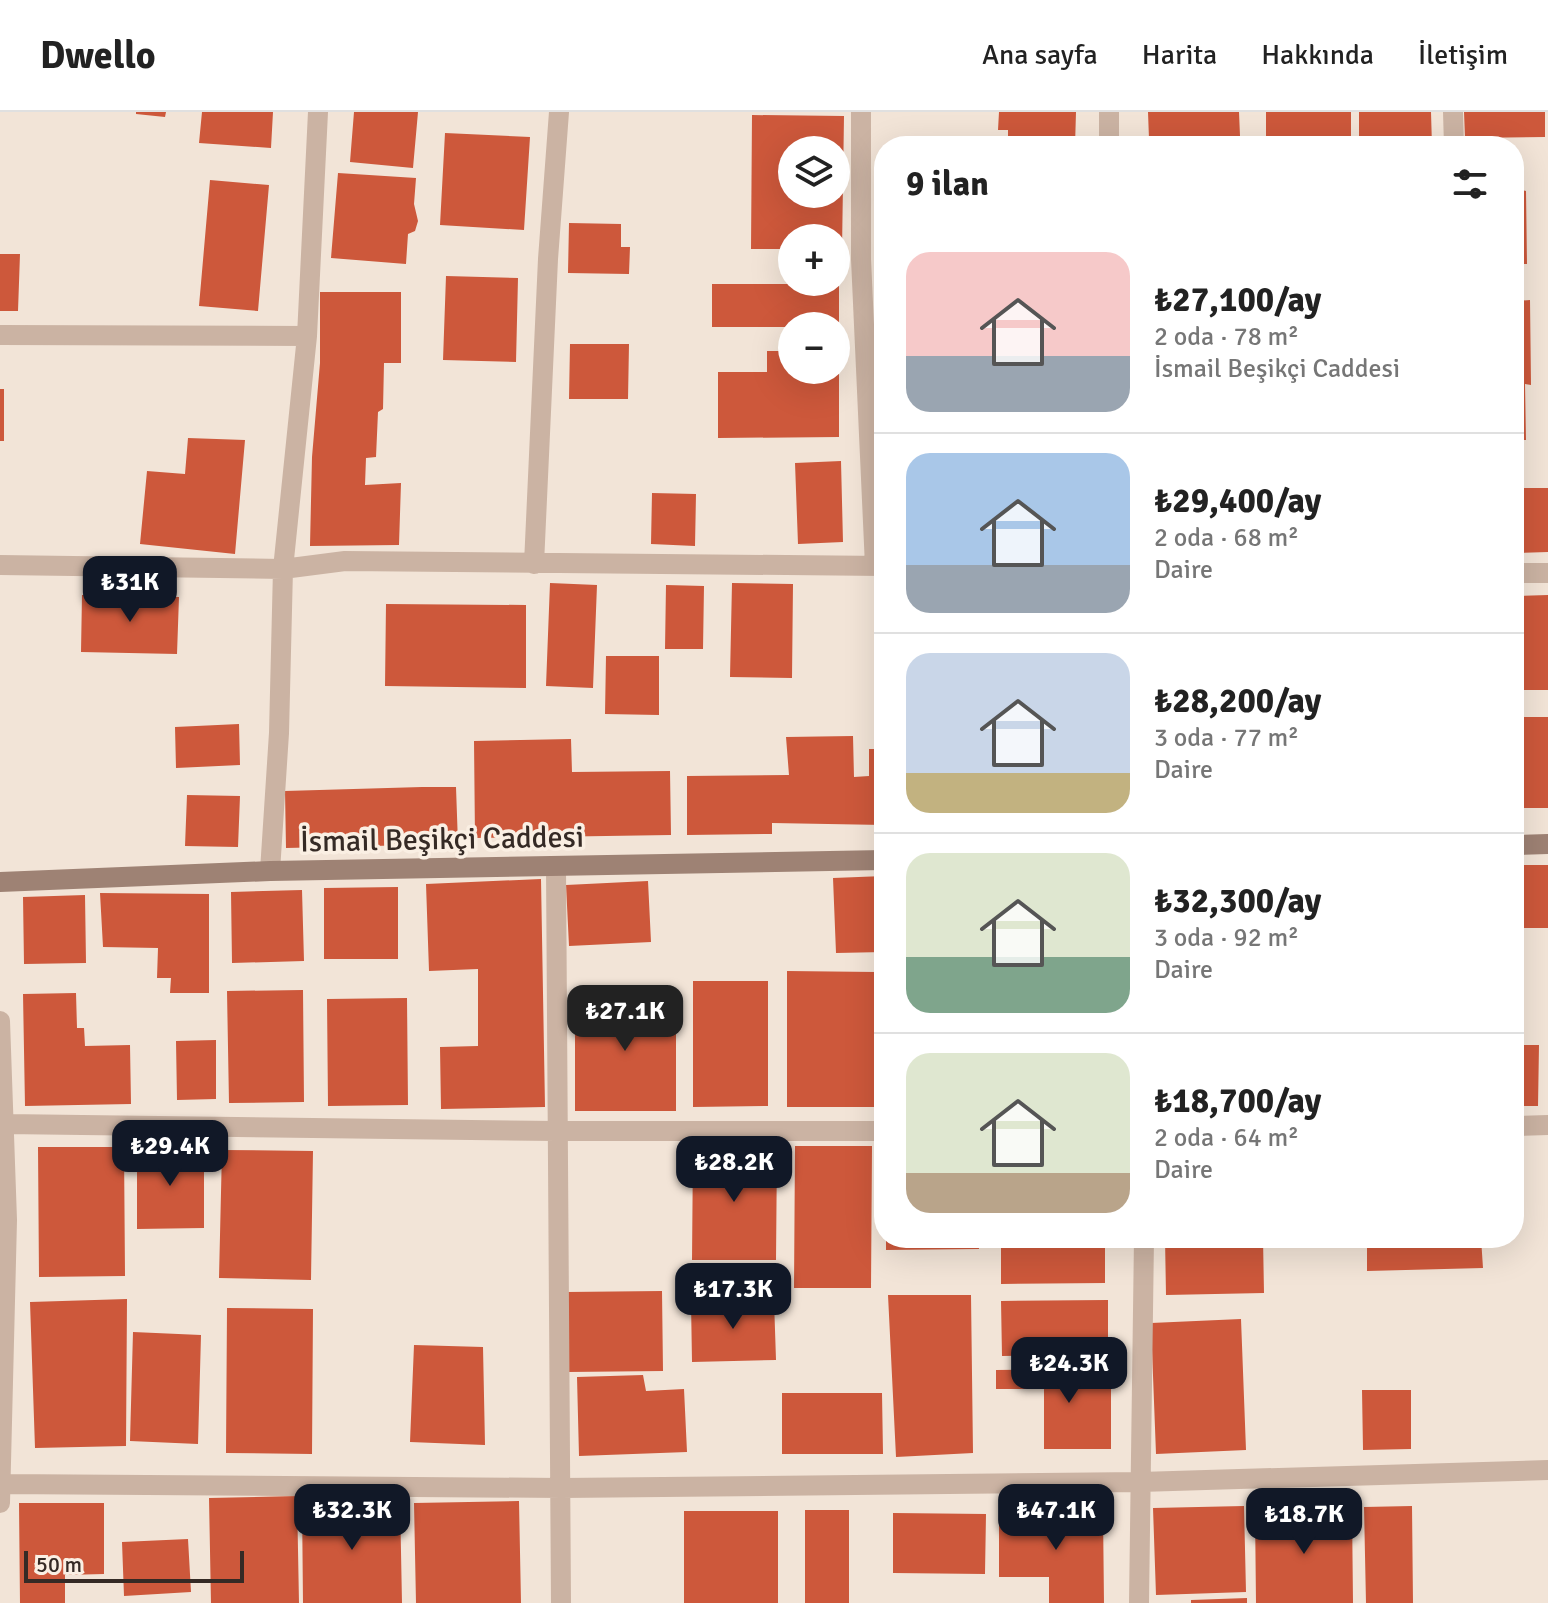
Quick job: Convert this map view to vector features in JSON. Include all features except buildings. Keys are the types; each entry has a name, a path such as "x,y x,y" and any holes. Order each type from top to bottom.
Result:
{"street":[{"path":"270,871 279,733 283,569 307,336 318,112"},
{"path":"534,564 548,259 559,112"},
{"path":"861,112 861,259 874,469"},
{"path":"1109,112 1109,136"},
{"path":"1453,112 1454,136"},
{"path":"0,335 307,336"},
{"path":"0,565 283,569 345,561 874,566"},
{"path":"1524,573 1548,573"},
{"path":"1524,845 1548,844"},
{"name":"İsmail Beşikçi Caddesi","path":"0,882 270,871 874,860"},
{"path":"556,868 561,1603"},
{"path":"0,1021 5,1124 0,1503"},
{"path":"5,1124 556,1131 874,1131"},
{"path":"1524,1126 1548,1125"},
{"path":"1139,1603 1144,1248"},
{"path":"1,1484 562,1488 1140,1482 1548,1470"}]}
